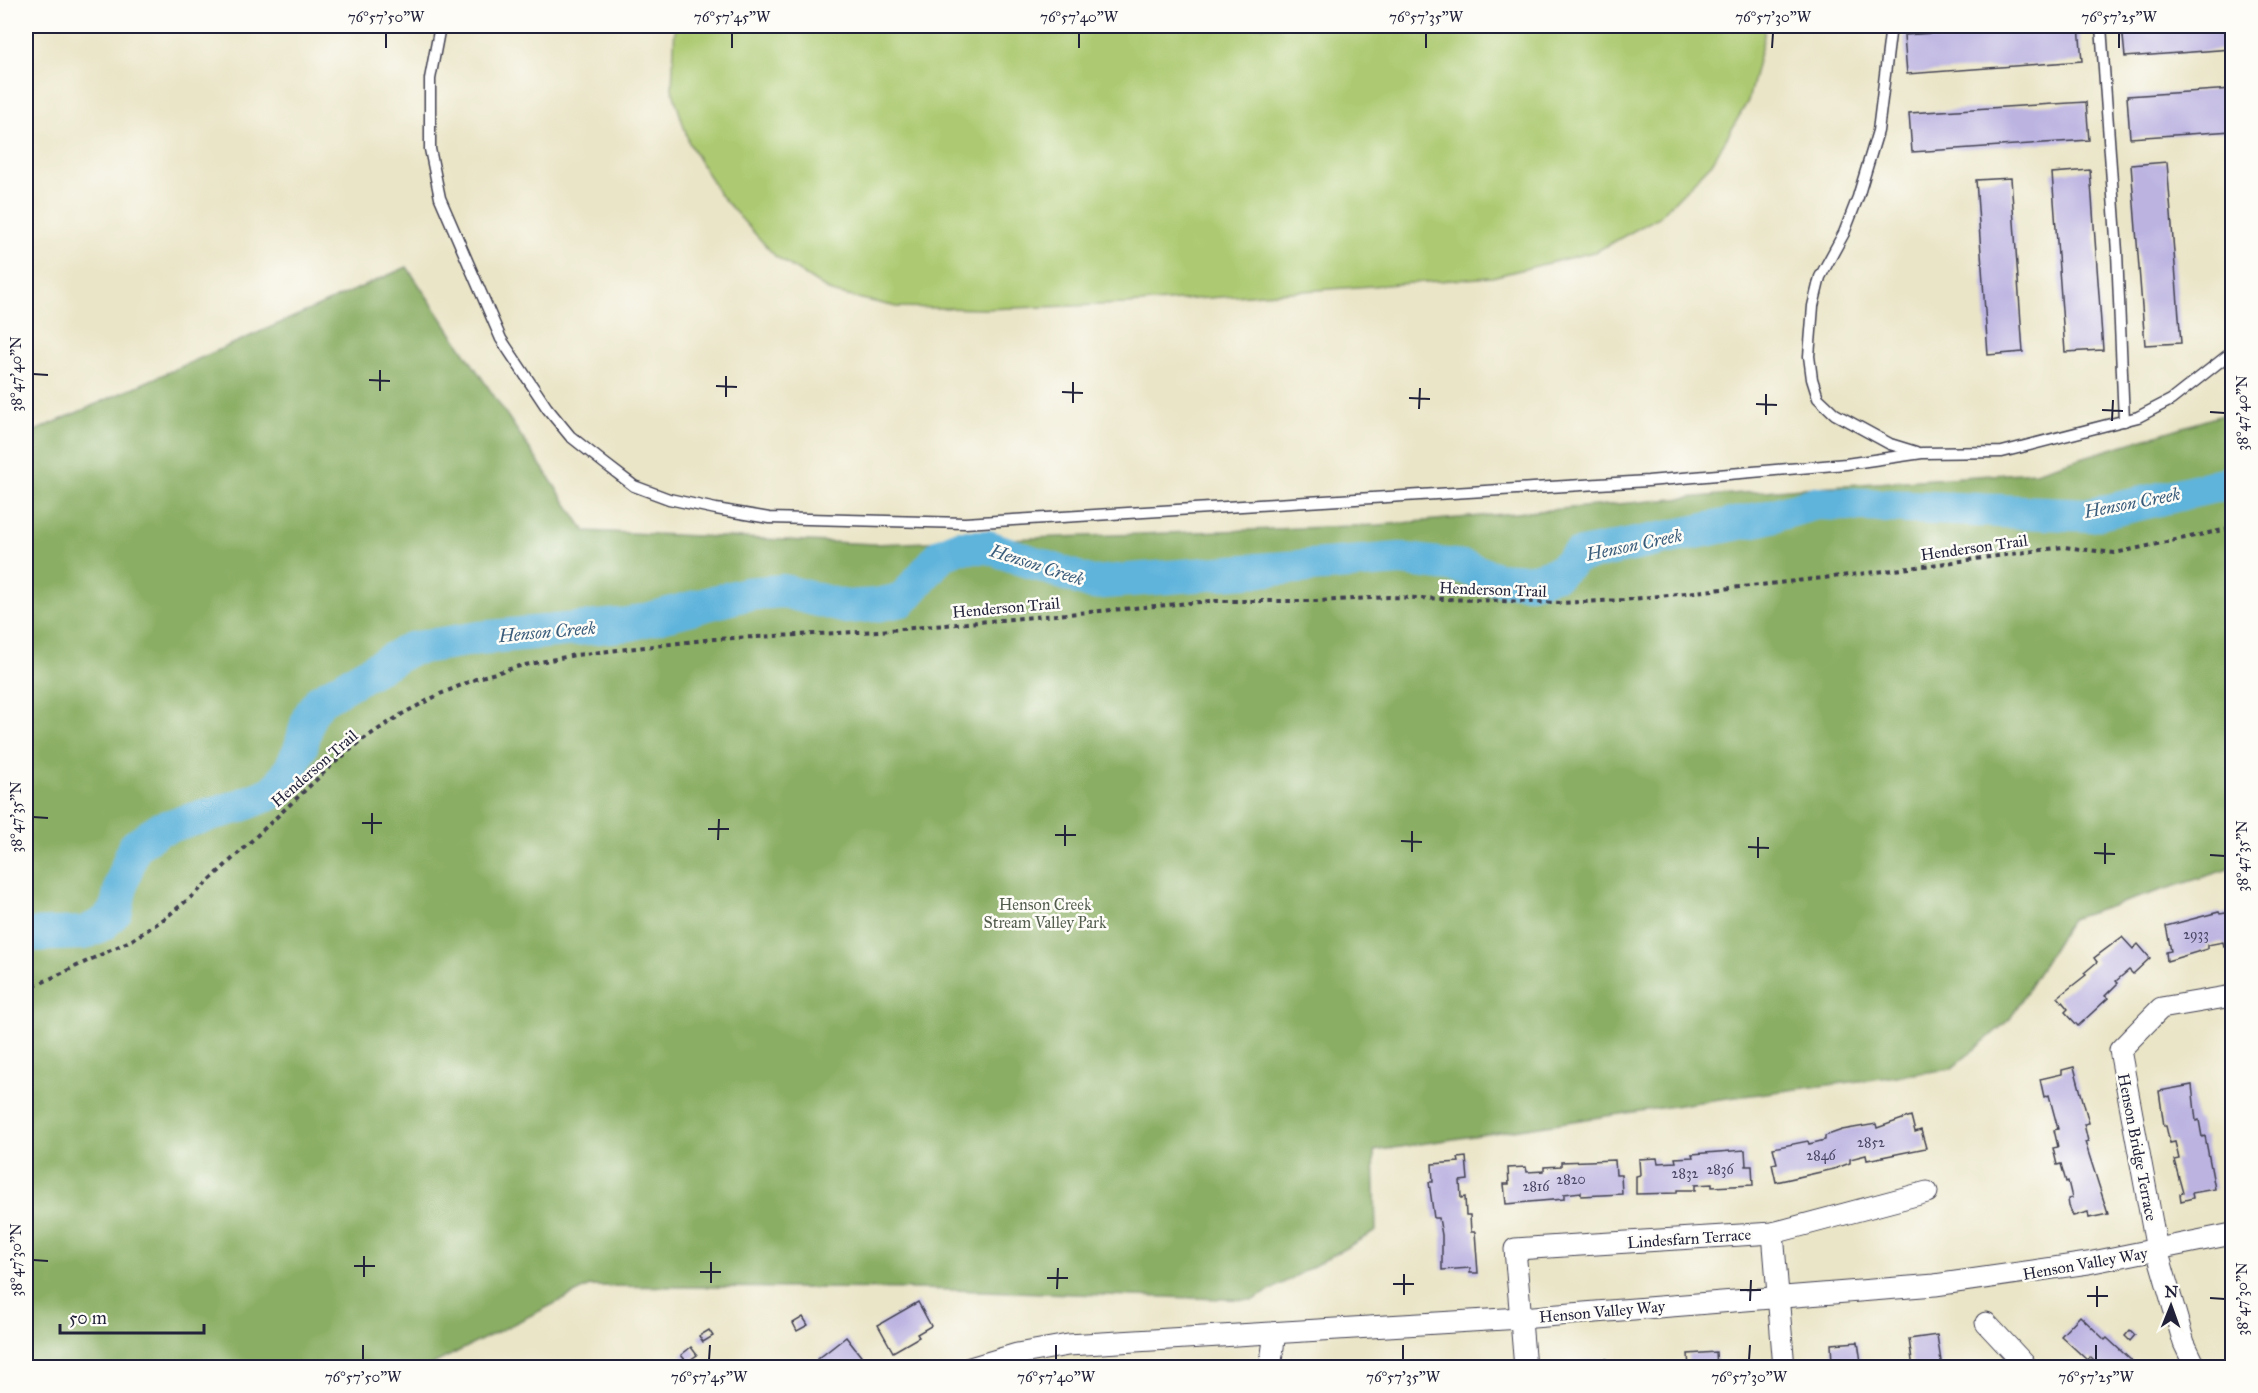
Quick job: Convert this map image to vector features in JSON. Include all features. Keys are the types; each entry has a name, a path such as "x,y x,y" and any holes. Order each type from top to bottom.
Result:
{"street":[{"name":"Henson Bridge Terrace","path":"2196,1368 2184,1343 2157,1250 2120,1050 2161,1008 2232,996"},
{"name":"Lindesfarn Terrace","path":"1521,1318 1515,1249 1773,1233 1927,1192"},
{"path":"1773,1233 1784,1368"},
{"name":"Henson Valley Way","path":"970,1368 1017,1354 1068,1345 1521,1318 1935,1285 2031,1273 2232,1234"},
{"path":"1521,1318 1525,1368"},
{"path":"1986,1323 2028,1368"},
{"path":"1270,1368 1275,1334"}],"lane":[{"path":"440,26 430,79 430,148 440,198 501,339 547,408 570,436 634,486 669,499 770,518 965,523 1648,481 1846,464 1922,453 2002,452 2124,421 2171,400 2232,352"},
{"path":"1891,26 1878,131 1858,197 1844,232 1820,277 1813,306 1809,356 1812,379 1818,398 1835,414 1890,444 1922,453"},
{"path":"2101,26 2117,252 2124,421"}],"path":[{"name":"Henderson Trail","path":"26,990 132,940 164,919 196,893 333,764 402,714 478,678 520,666 575,655 714,639 879,631 1210,601 1318,601 1389,597 1560,603 1623,600 1894,570 2063,547 2115,553 2232,528"}],"green space":[{"path":"675,26 1764,26 1764,36 1748,101 1712,163 1659,217 1597,251 1492,277 1126,304 984,309 897,307 831,292 775,256 720,195 689,143 672,89"},
{"name":"Henson Creek Stream Valley Park","path":"407,267 585,531 875,544 1379,525 1788,489 2035,472 2232,412 2232,868 2071,919 2010,1019 1951,1069 1713,1100 1374,1151 1376,1231 1253,1300 922,1289 590,1286 427,1367 26,1367 26,435"}],"building":[{"path":"2033,26 2079,26 2082,61 1907,74 1904,35"},
{"path":"2122,26 2232,26 2232,49 2125,57"},
{"path":"2232,89 2232,131 2130,138 2127,96"},
{"path":"2086,102 2089,140 1912,152 1909,113"},
{"path":"2167,162 2181,343 2145,345 2131,165"},
{"path":"2090,170 2103,350 2065,352 2052,173"},
{"path":"2011,178 2023,352 1988,355 1976,180"},
{"path":"2219,912 2220,914 2232,912 2232,944 2224,946 2223,942 2207,945 2207,949 2167,961 2166,952 2171,951 2166,926"},
{"path":"2122,937 2133,949 2138,944 2150,958 2133,974 2129,970 2116,981 2118,983 2105,996 2108,998 2078,1026 2065,1012 2068,1009 2058,997 2086,975 2084,973 2097,962 2094,958"},
{"path":"2074,1067 2089,1123 2084,1124 2088,1141 2085,1142 2108,1214 2089,1218 2088,1212 2073,1216 2069,1206 2068,1199 2072,1198 2068,1181 2066,1182 2061,1164 2057,1165 2053,1148 2058,1147 2054,1130 2058,1129 2049,1095 2044,1097 2040,1079 2062,1074 2062,1070"},
{"path":"2192,1085 2196,1121 2199,1120 2202,1137 2205,1136 2215,1189 2192,1193 2193,1198 2181,1201 2180,1194 2183,1193 2174,1160 2179,1159 2175,1142 2170,1143 2166,1126 2164,1126 2159,1091"},
{"path":"1911,1116 1915,1132 1921,1130 1926,1148 1867,1160 1866,1155 1850,1159 1850,1163 1834,1169 1776,1182 1772,1164 1777,1163 1773,1148 1808,1141 1809,1144 1825,1140 1825,1136 1842,1130 1876,1124 1877,1128"},
{"path":"1745,1150 1746,1166 1752,1166 1753,1185 1712,1187 1712,1184 1695,1185 1695,1190 1677,1190 1677,1193 1636,1194 1636,1176 1640,1175 1639,1159 1657,1158 1658,1163 1676,1162 1675,1158 1693,1157 1692,1154"},
{"path":"1466,1157 1468,1180 1460,1181 1461,1198 1465,1197 1466,1215 1470,1215 1471,1232 1475,1232 1478,1273 1470,1273 1470,1268 1442,1270 1442,1235 1439,1218 1434,1218 1429,1182 1433,1182 1432,1164 1459,1162 1458,1158"},
{"path":"1615,1160 1616,1175 1621,1175 1622,1194 1581,1196 1581,1192 1564,1194 1564,1199 1506,1204 1504,1184 1509,1184 1508,1168 1526,1167 1527,1172 1544,1171 1544,1167 1561,1166 1561,1162"},
{"path":"918,1302 931,1326 917,1334 919,1337 893,1352 878,1325"},
{"path":"2080,1316 2134,1363 2129,1368 2101,1368 2090,1357 2087,1360 2061,1336"},
{"path":"803,1317 808,1325 797,1331 793,1323"},
{"path":"709,1330 713,1336 703,1342 699,1336"},
{"path":"2130,1330 2135,1335 2130,1341 2125,1336"},
{"path":"1937,1335 1942,1368 1913,1368 1909,1339"},
{"path":"846,1337 867,1364 862,1368 824,1368 818,1359"},
{"path":"1858,1342 1862,1368 1836,1368 1835,1363 1832,1363 1831,1344"},
{"path":"691,1347 697,1355 687,1362 681,1355"},
{"path":"1716,1352 1717,1368 1689,1368 1688,1354"},
{"path":"1607,1359 1608,1368 1581,1368 1580,1361"}],"waterway":[{"name":"Henson Creek","path":"26,935 84,933 103,924 116,911 122,882 134,847 159,829 237,807 274,792 288,774 301,747 309,716 320,700 410,649 479,638 630,624 746,594 783,591 846,607 876,605 902,600 941,555 960,547 988,547 1092,583 1400,559 1464,567 1497,579 1530,581 1558,573 1577,556 1764,518 1817,503 2091,515 2232,482"}]}
